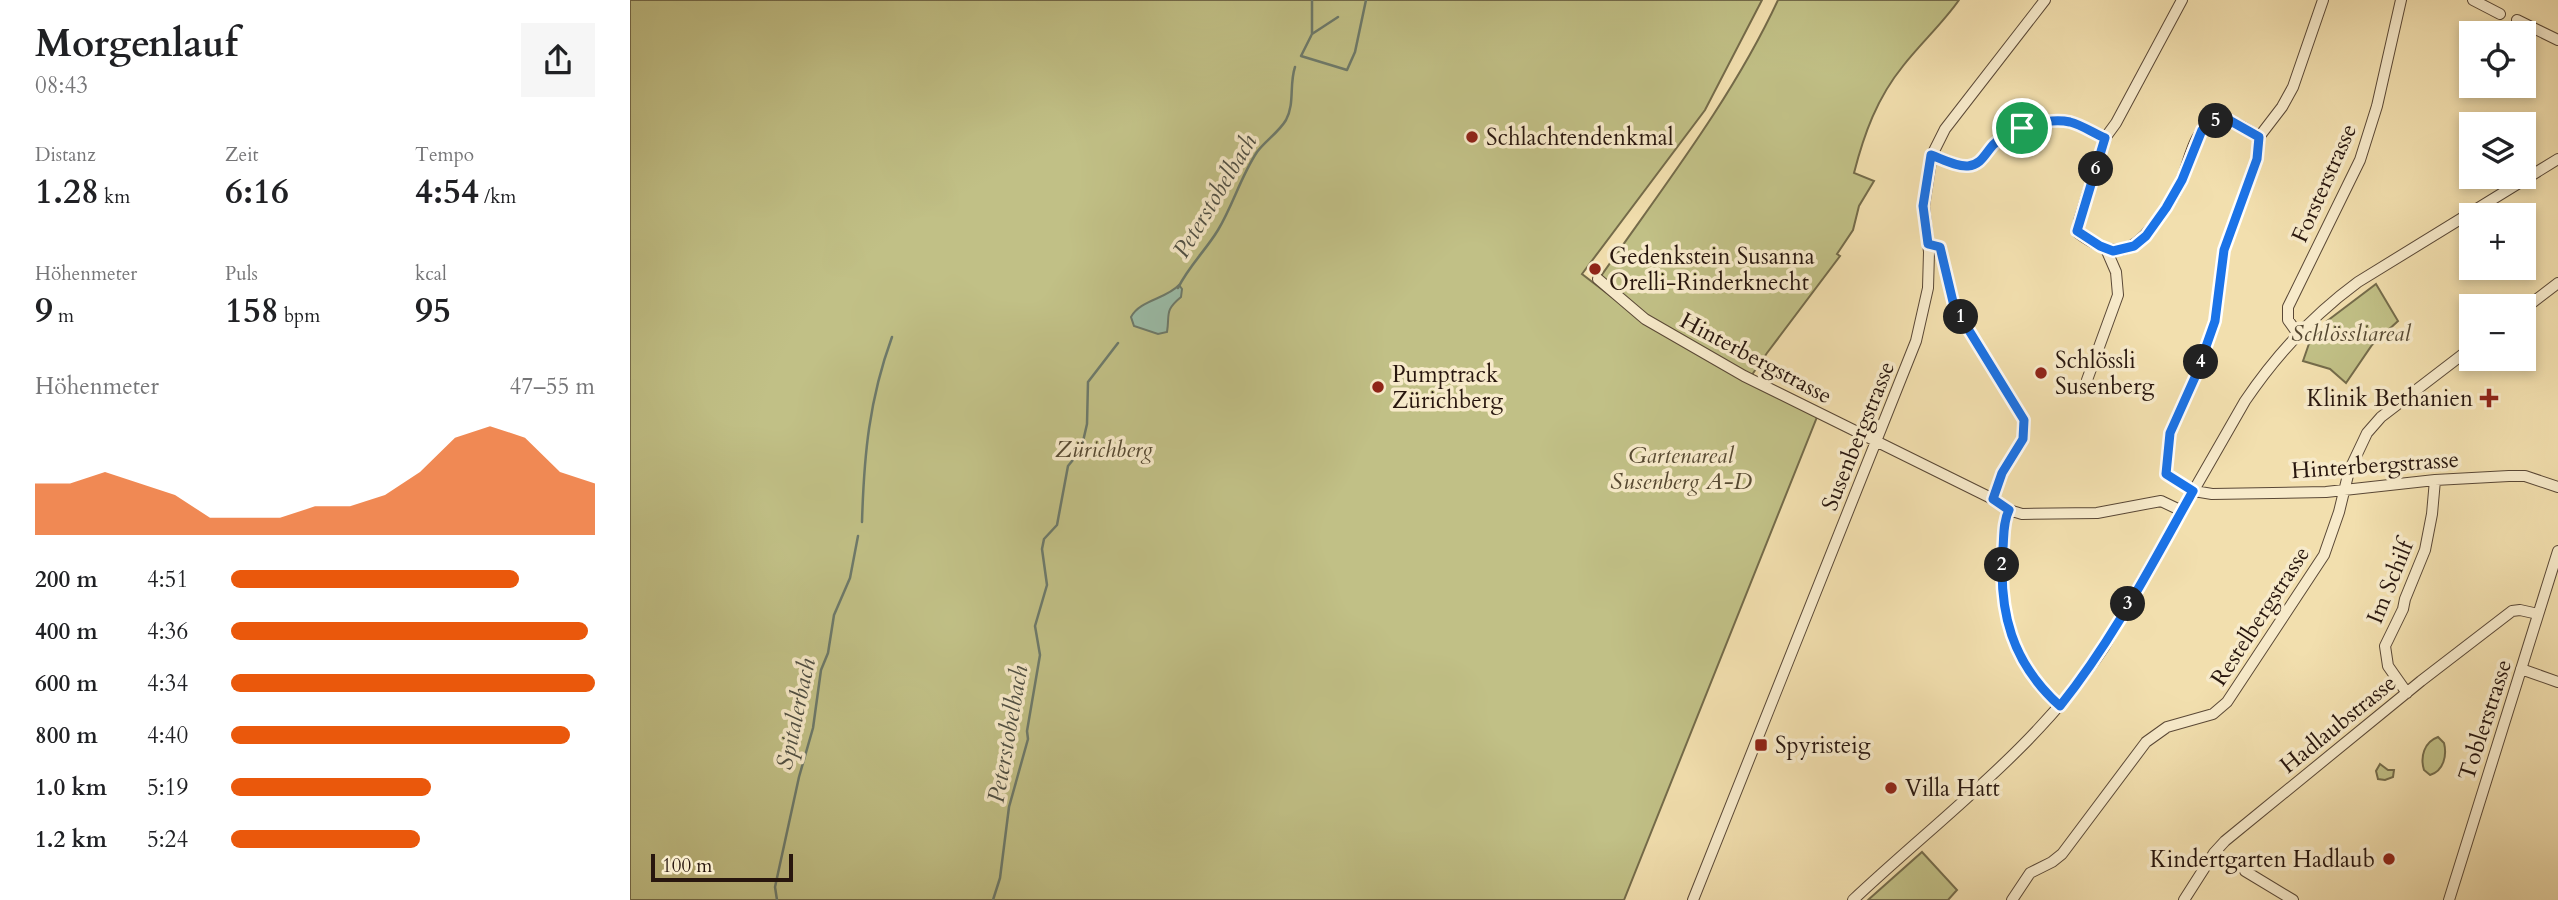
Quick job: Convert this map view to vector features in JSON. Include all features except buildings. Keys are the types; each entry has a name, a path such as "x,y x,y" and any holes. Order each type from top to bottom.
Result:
{"street":[{"name":"Susenbergstrasse","path":"1693,900 1920,328 1928,288 1928,244 1923,206 1931,155 1945,128 2045,0"},
{"path":"2182,0 2116,123 2105,138 2076,229 2079,234 2106,249 2124,250 2134,246 2146,236 2166,208 2182,180 2196,142 2205,127 2216,121 2229,120 2259,137"},
{"name":"Forsterstrasse","path":"2298,334 2288,320 2288,307 2360,160 2377,106 2402,0"},
{"path":"2473,0 2500,14"},
{"path":"2193,491 2166,474 2167,446 2174,421 2196,375 2215,321 2224,250 2257,159 2259,137 2282,107 2293,87 2328,1"},
{"path":"2517,20 2558,40"},
{"path":"1931,155 1964,166 1972,165 1980,161 2007,134 2053,122 2066,121 2105,138"},
{"path":"1853,900 2032,738 2085,676 2256,385 2298,334 2329,304 2358,282 2558,159"},
{"path":"1928,244 1940,247 1954,306 2024,420 2023,439 2002,473 1993,499"},
{"path":"2087,380 2118,295 2116,272 2106,249"},
{"name":"Hinterbergstrasse","path":"1598,279 1629,308 1744,376 1993,499 2009,510 2022,514 2097,513 2161,500 2182,511"},
{"path":"2536,300 2558,283"},
{"name":"Restelbergstrasse","path":"2012,900 2030,873 2062,854 2146,742 2167,727 2213,714 2227,702 2323,555 2339,512 2348,471 2360,445 2382,417 2459,357"},
{"name":"Hinterbergstrasse","path":"2193,491 2212,494 2344,490 2435,480 2525,476 2558,487"},
{"name":"Im Schilf","path":"2407,693 2388,666 2385,646 2403,609 2425,550 2435,480"},
{"path":"2009,510 2005,523 2002,568 2004,597 2012,636 2029,672 2060,706"},
{"name":"Toblerstrasse","path":"2449,900 2538,614 2554,578 2558,551"},
{"name":"Hadlaubstrasse","path":"2184,900 2214,853 2225,841 2407,693 2506,615 2520,610 2538,614"},
{"path":"2521,669 2558,682"},
{"path":"2245,871 2293,900"}],"green space":[{"name":"Zürichberg","path":"630,0 1762,0 1705,110 1582,274 1643,321 1601,276 1718,107 1760,37 1778,0 1959,0 1894,78 1873,117 1854,173 1874,181 1859,206 1853,230 1837,254 1840,256 1747,382 1817,417 1624,900 630,900"},
{"name":"Schlössliareal","path":"2376,284 2398,321 2372,345 2346,383 2330,369 2303,361 2312,335 2319,338 2329,322 2327,321"},
{"path":"2438,737 2444,743 2445,757 2439,770 2430,775 2424,770 2423,755 2429,742"},
{"path":"2380,764 2388,770 2394,770 2393,777 2378,779 2376,771"},
{"path":"1922,852 1957,890 1948,900 1868,900"}],"shaded area":[{"path":"1179,285 1182,289 1181,297 1170,309 1167,332 1158,334 1134,326 1131,317 1135,311"}],"waterway":[{"path":"1312,0 1312,34"},
{"name":"Peterstobelbach","path":"1338,17 1312,34 1301,56 1347,70 1355,52 1366,0"},
{"name":"Peterstobelbach","path":"1178,288 1218,230 1257,152 1286,120 1295,67"},
{"name":"Spitalerbach","path":"862,522 869,428 878,383 892,337"},
{"name":"Peterstobelbach","path":"993,900 1000,878 1009,807 1028,739 1027,731 1040,655 1035,626 1047,585 1042,549 1044,539 1057,525 1068,466 1081,450 1087,424 1088,382 1118,343"},
{"name":"Spitalerbach","path":"777,900 775,887 799,777 813,728 821,670 828,653 834,615 850,578 858,536"}],"place":[{"name":"Schlachtendenkmal","path":"1472,137"},
{"name":"Gedenkstein Susanna Orelli-Rinderknecht","path":"1595,269"},
{"name":"Schlössli Susenberg","path":"2041,373"},
{"name":"Pumptrack Zürichberg","path":"1378,387"},
{"name":"Klinik Bethanien","path":"2489,398"},
{"name":"Spyristeig","path":"1761,745"},
{"name":"Villa Hatt","path":"1891,788"},
{"name":"Kindertgarten Hadlaub","path":"2389,859"}],"route":[{"path":"2229,120 2259,137 2257,159 2224,250 2215,321 2196,375 2174,421 2167,446 2166,474 2193,491 2104,647 2085,676 2060,706 2036,682 2019,654 2007,618 2004,597 2002,568 2005,523 2009,510 1993,499 2002,473 2023,439 2024,420 1954,306 1940,247 1928,244 1923,206 1931,155 1964,166 1972,165 1980,161 2001,138 2022,128 2066,121 2105,138 2076,229 2083,237 2113,251 2134,246 2146,236 2182,180 2200,133 2208,124 2229,120"}],"park label":[{"name":"Gartenareal Susenberg A-D","path":"1681,468"}]}
